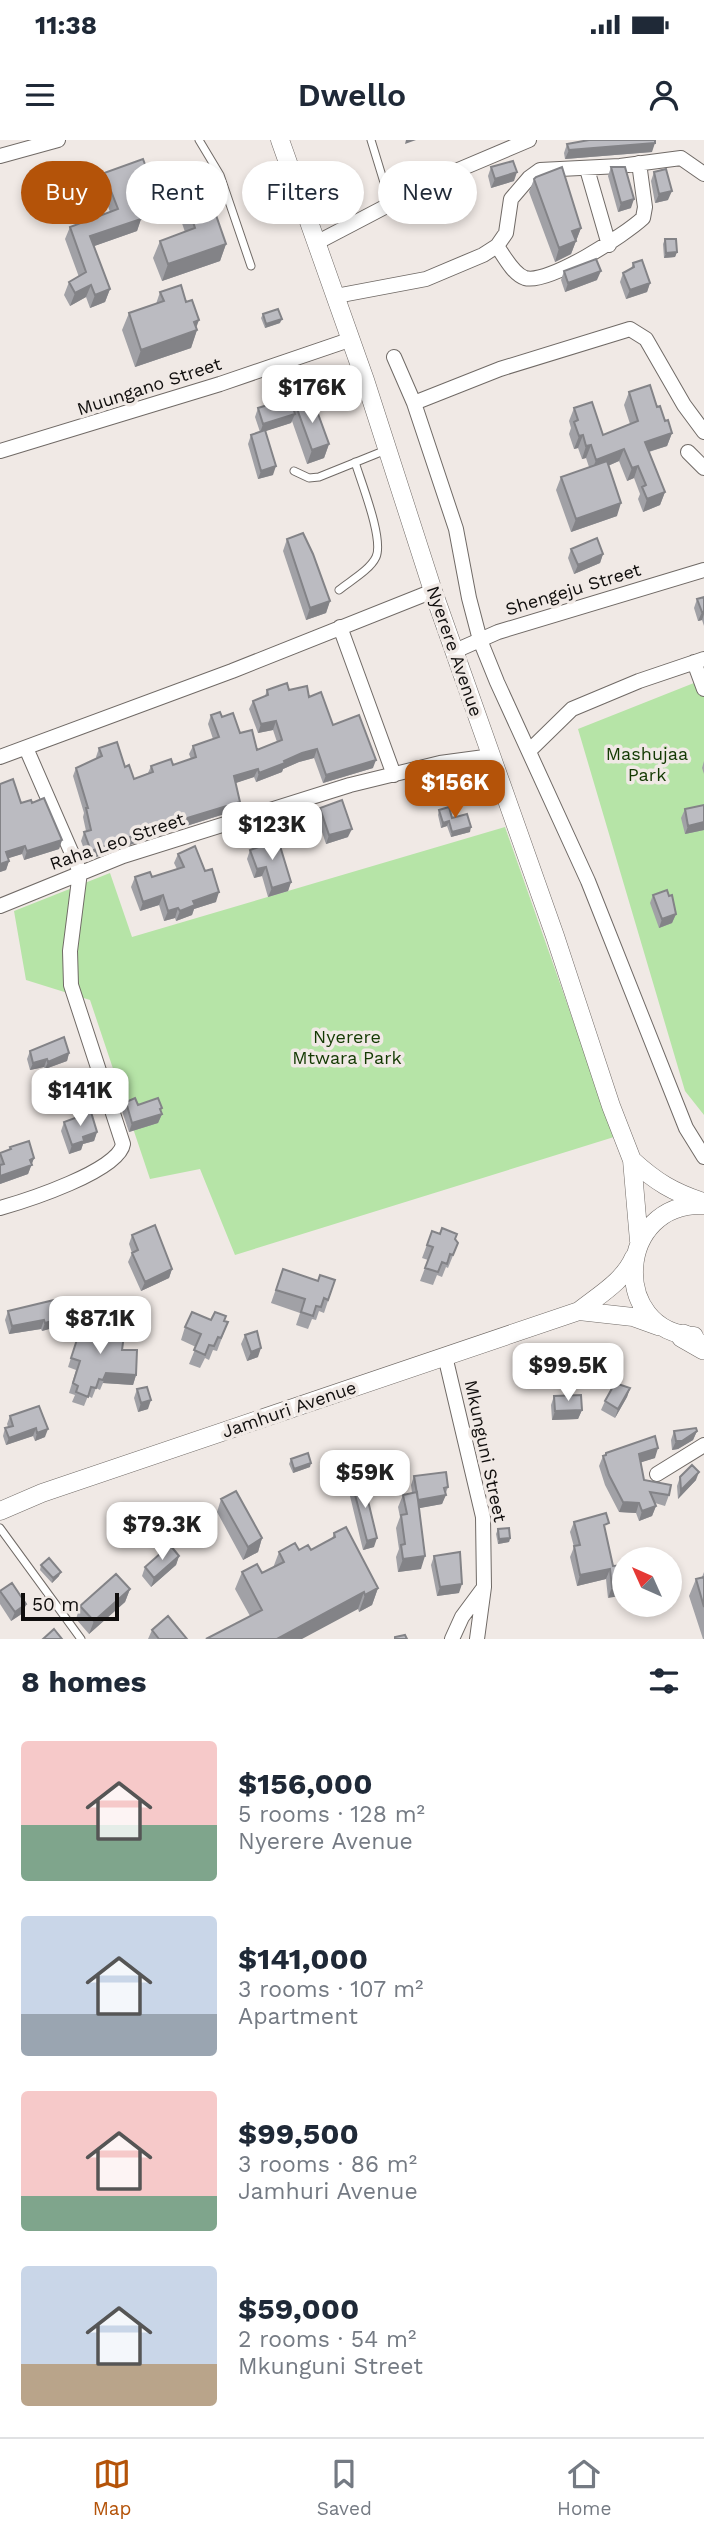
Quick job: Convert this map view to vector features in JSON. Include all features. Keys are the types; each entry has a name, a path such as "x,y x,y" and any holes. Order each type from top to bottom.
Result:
{"highway":[{"path":"684,1334 704,1348"}],"street":[{"path":"0,156 58,140"},
{"name":"Nyerere Avenue","path":"280,140 336,296 433,591 632,1160"},
{"path":"477,163 529,140"},
{"path":"336,296 426,279 462,265 497,246 506,233 511,199 540,170 587,169 681,158 704,174"},
{"path":"497,246 516,272 529,279 554,271 608,245 643,218 645,207 639,163"},
{"path":"587,169 608,245"},
{"path":"316,243 378,209"},
{"path":"414,403 500,369 618,330 630,329 646,339 684,405 704,432"},
{"name":"Muungano Street","path":"0,451 220,384 349,340"},
{"path":"394,357 414,403 456,529 480,640 587,881 686,1128 704,1157"},
{"path":"688,452 704,468"},
{"name":"Shengeju Street","path":"455,651 549,616 704,570"},
{"path":"0,757 244,666 433,591"},
{"path":"340,627 394,775"},
{"path":"529,751 572,709 699,660 704,689"},
{"path":"0,1208 74,1182 113,1159 123,1144 71,985 70,951 80,872 26,748"},
{"name":"Raha Leo Street","path":"0,905 123,856 350,785 440,763 492,756"},
{"path":"632,1160 654,1180 675,1193 704,1204"},
{"path":"632,1160 637,1249 633,1278 638,1299 650,1317 684,1334"},
{"path":"579,1311 614,1284 629,1268 652,1223 670,1211 691,1204 704,1204"},
{"path":"579,1311 633,1317 684,1334"},
{"name":"Jamhuri Avenue","path":"0,1511 42,1493 579,1311"},
{"name":"Mkunguni Street","path":"445,1356 483,1517 484,1587 477,1639"},
{"path":"657,1474 704,1444"},
{"path":"452,1639 462,1617 484,1587"}],"lane":[{"path":"199,140 220,175 251,266"},
{"path":"371,140 378,163"},
{"path":"294,471 309,478 319,477 387,450"},
{"path":"339,590 376,558 372,514 355,462"},
{"path":"0,1528 81,1639"}],"green space":[{"name":"Mashujaa Park","path":"704,679 704,1115 685,1091 578,729"},
{"name":"Nyerere Mtwara Park","path":"505,827 614,1137 235,1255 200,1169 150,1179 90,1000 26,980 14,911 110,873 132,937"}],"building":[{"path":"589,140 655,140 655,143 569,150 567,144"},
{"path":"513,161 517,172 495,179 491,167"},
{"path":"126,165 126,224 90,236 110,289 95,295 91,285 75,293 69,282 86,272 70,227 78,224 112,224 112,211 118,209 112,194 112,170"},
{"path":"562,167 581,228 572,231 576,241 559,248 534,179"},
{"path":"611,167 625,167 634,199 621,203"},
{"path":"666,169 672,191 659,194 654,172"},
{"path":"194,224 219,224 226,244 168,264 160,241 195,228"},
{"path":"665,239 676,239 677,252 666,253"},
{"path":"596,259 601,271 568,283 564,271"},
{"path":"642,260 650,283 630,290 623,273 634,267 633,263"},
{"path":"181,285 186,302 192,300 199,320 194,322 197,330 141,350 129,313 164,301 160,292"},
{"path":"278,309 282,319 266,324 263,314"},
{"path":"650,385 657,407 660,406 672,433 645,442 665,492 647,499 642,487 646,485 638,466 632,468 624,449 596,460 591,445 586,446 583,435 579,436 574,422 578,420 574,408 592,402 603,435 638,421 629,392"},
{"path":"290,398 295,414 263,424 258,408"},
{"path":"313,400 329,444 312,450 296,406"},
{"path":"265,430 276,466 261,471 251,435"},
{"path":"607,461 621,503 576,519 561,477"},
{"path":"303,533 330,601 310,608 287,539"},
{"path":"597,538 603,554 578,565 571,549"},
{"path":"704,597 704,612 702,612 697,599"},
{"path":"287,683 289,690 307,686 309,697 321,692 333,725 359,715 376,760 326,775 317,749 302,753 259,773 258,769 234,776 240,802 184,819 182,814 152,829 91,851 84,832 91,830 88,808 76,768 102,756 99,748 117,742 125,767 129,765 134,779 153,772 151,766 171,759 173,765 196,757 193,746 219,737 211,715 220,712 222,717 233,713 240,733 252,730 257,750 282,740 276,721 261,724 253,701 268,695 267,690"},
{"path":"13,779 21,803 31,800 32,803 44,798 62,840 27,851 25,846 6,852 9,861 0,864 0,784"},
{"path":"342,800 352,829 329,835 320,808"},
{"path":"704,805 704,822 688,826 685,809"},
{"path":"449,807 452,818 467,814 471,827 452,832 449,821 443,823 439,810"},
{"path":"277,836 291,882 272,888 266,867 257,869 250,850 267,844 266,840"},
{"path":"195,846 205,871 212,869 219,892 193,901 195,905 180,911 178,908 168,911 163,895 143,902 135,877 150,872 152,877 184,867 178,854"},
{"path":"667,890 669,896 672,895 676,914 662,919 653,895"},
{"path":"64,1037 69,1053 48,1062 47,1059 33,1063 30,1051"},
{"path":"135,1098 138,1105 158,1098 162,1114 132,1123 126,1102"},
{"path":"91,1112 97,1132 72,1145 64,1122"},
{"path":"29,1141 34,1158 30,1160 32,1165 0,1176 0,1165 4,1164 0,1153"},
{"path":"155,1225 172,1269 145,1282 132,1253 138,1250 132,1235"},
{"path":"442,1228 457,1234 455,1239 458,1243 447,1264 442,1262 438,1272 425,1268 433,1247 427,1245 432,1231 440,1234"},
{"path":"283,1269 318,1281 320,1275 335,1280 328,1300 324,1298 321,1307 316,1306 313,1316 301,1312 305,1299 276,1290"},
{"path":"54,1300 59,1319 12,1326 8,1311"},
{"path":"192,1312 211,1320 215,1312 226,1316 224,1321 228,1322 221,1338 218,1337 214,1346 209,1345 205,1355 194,1350 201,1334 185,1327"},
{"path":"97,1317 100,1329 124,1335 122,1350 137,1350 136,1375 106,1373 103,1380 99,1379 96,1388 91,1387 88,1397 76,1392 78,1386 73,1383 80,1361 71,1358 83,1321"},
{"path":"257,1331 261,1348 251,1352 245,1335"},
{"path":"615,1383 630,1388 618,1409 605,1401"},
{"path":"147,1387 151,1400 141,1403 137,1389"},
{"path":"581,1395 582,1410 555,1411 554,1396"},
{"path":"39,1406 48,1429 37,1433 36,1428 9,1438 5,1428 13,1426 10,1416"},
{"path":"696,1428 697,1431 682,1441 676,1441 674,1431"},
{"path":"655,1436 658,1448 639,1454 644,1480 671,1485 669,1495 650,1492 656,1506 642,1511 639,1503 623,1502 603,1456"},
{"path":"308,1453 311,1463 294,1469 291,1459"},
{"path":"692,1465 699,1472 681,1490 680,1477"},
{"path":"446,1472 446,1495 418,1500 414,1476"},
{"path":"363,1480 377,1538 367,1541 352,1483"},
{"path":"236,1491 262,1538 248,1547 221,1499"},
{"path":"417,1492 425,1556 403,1559 401,1545 405,1544 401,1515 407,1514 403,1495"},
{"path":"606,1513 609,1523 604,1525 612,1561 612,1587 610,1569 580,1575 574,1546 580,1545 574,1522"},
{"path":"346,1527 378,1588 365,1595 364,1592 277,1639 206,1639 262,1610 242,1572 257,1564 262,1573 284,1562 279,1552 295,1543 299,1550 308,1545 311,1550 335,1537 334,1533"},
{"path":"509,1528 510,1538 499,1539 498,1529"},
{"path":"170,1545 179,1556 154,1578 145,1567"},
{"path":"460,1552 462,1584 440,1587 434,1556"},
{"path":"49,1558 61,1572 53,1578 41,1565"},
{"path":"116,1574 130,1589 94,1621 80,1606"},
{"path":"704,1577 704,1607 696,1579"},
{"path":"12,1583 26,1604 15,1612 0,1591"},
{"path":"168,1616 187,1639 159,1639 152,1630"},
{"path":"54,1629 62,1639 43,1639"},
{"path":"405,1635 407,1639 395,1639 395,1637"}]}
